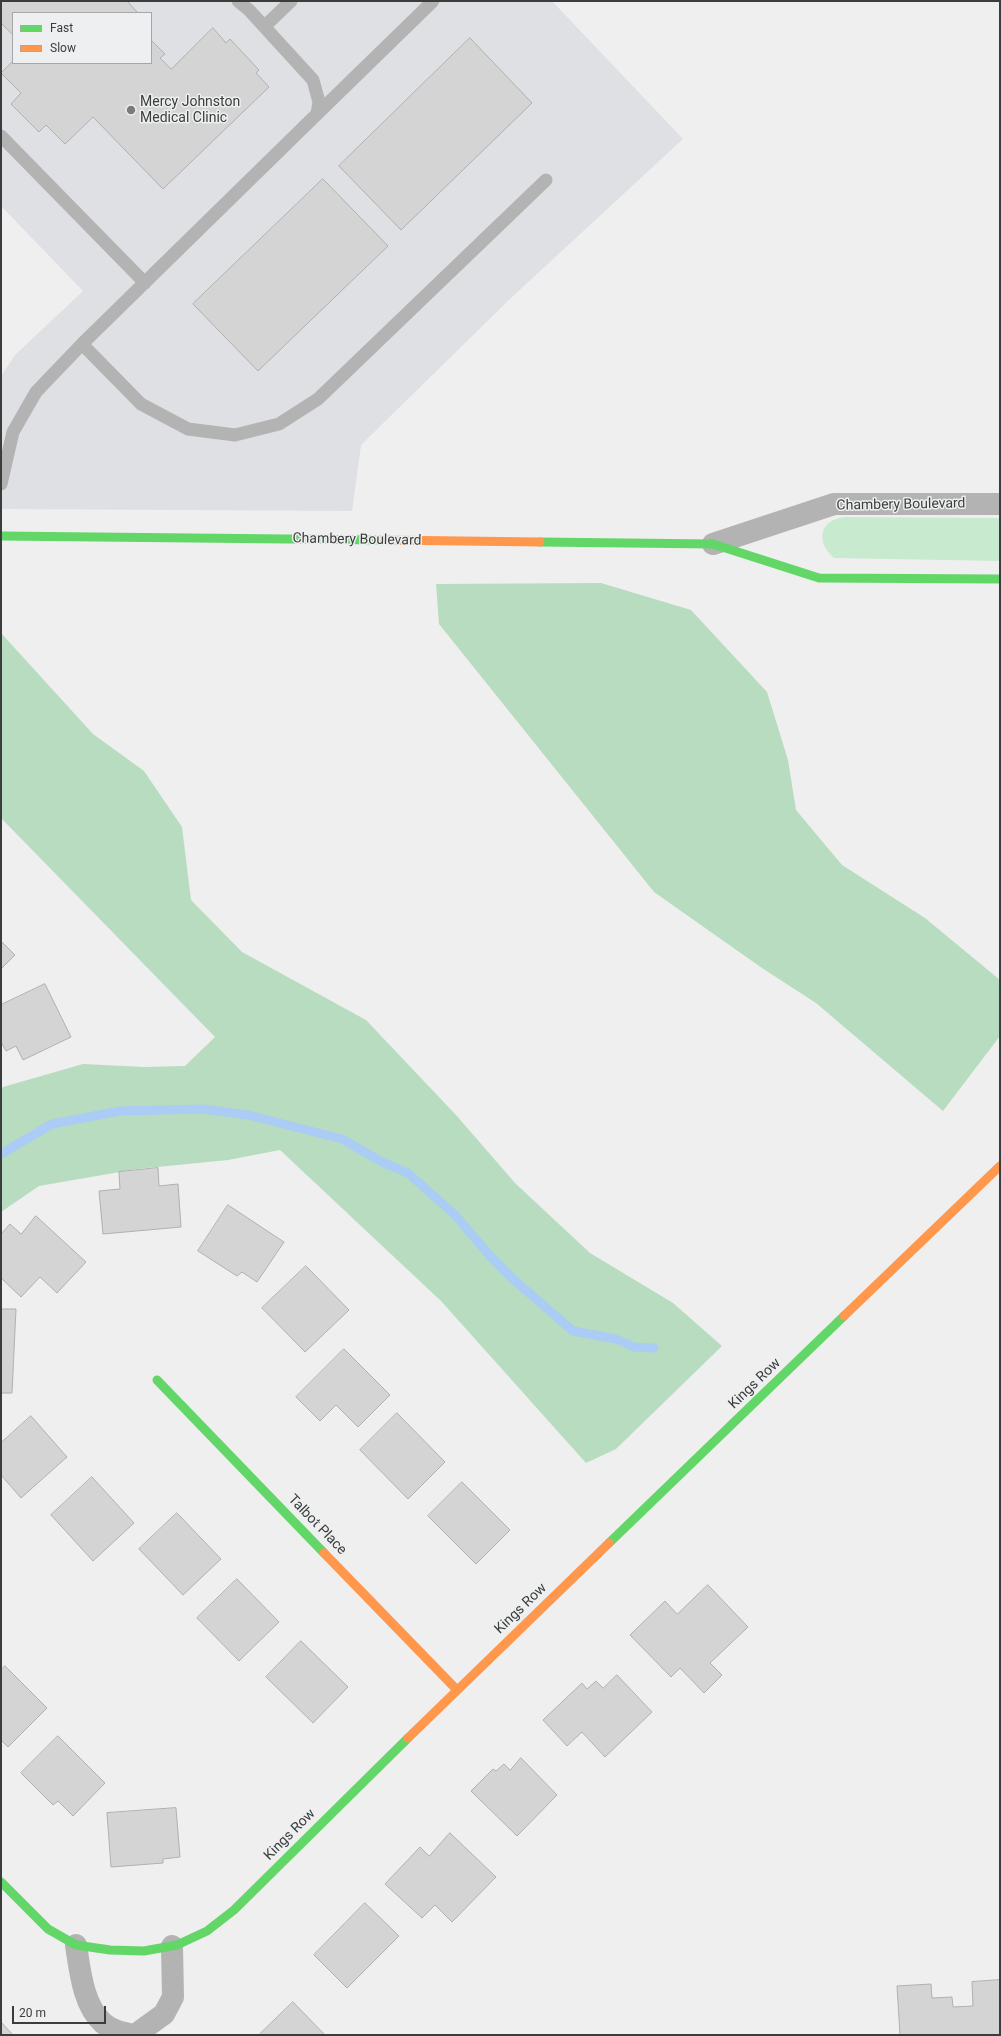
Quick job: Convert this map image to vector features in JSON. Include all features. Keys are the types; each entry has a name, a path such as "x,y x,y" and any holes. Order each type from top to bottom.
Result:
{"street":[{"name":"Chambery Boulevard","path":"713,544 834,504 1000,504"},
{"name":"Chambery Boulevard","path":"1,536 713,544 818,578 1000,579"},
{"name":"Kings Row","path":"1,1882 48,1929 76,1945 110,1950 144,1951 172,1946 207,1931 234,1910 457,1690 1000,1166"},
{"name":"Talbot Place","path":"157,1380 457,1690"},
{"path":"76,1945 80,1973 90,2005 103,2024 118,2032 135,2035 164,2014 174,1997 172,1946"}],"lane":[{"path":"238,1 249,10 313,80 319,102 317,114"},
{"path":"264,26 291,1"},
{"path":"1,484 13,432 36,392 82,344 433,1"},
{"path":"1,136 145,283"},
{"path":"82,344 141,404 188,429 235,435 279,424 318,399 546,180"}],"shaded area":[{"path":"1,1 552,1 683,139 511,298 361,445 352,511 1,509 1,376 15,355 83,291 1,206"}],"green space":[{"path":"845,517 1000,518 1000,561 834,558 824,546 822,539 823,533 825,527 829,523 836,519"},
{"path":"601,583 691,610 767,692 788,760 796,810 842,865 925,918 1000,980 1000,1036 943,1111 816,1003 762,968 654,892 439,624 436,584"},
{"path":"1,633 93,734 144,771 182,827 191,900 242,952 366,1020 456,1115 515,1183 590,1253 673,1303 722,1346 616,1449 586,1463 441,1301 280,1150 228,1160 137,1169 39,1186 1,1212 1,1090 3,1087 83,1064 144,1067 185,1066 215,1037 1,818"}],"building":[{"path":"1,1 127,1 137,12 12,12 12,34 1,23"},
{"name":"Mercy Johnston Medical Clinic","path":"213,28 226,43 230,39 259,70 256,73 269,87 163,189 93,117 65,144 46,125 39,132 11,104 21,93 1,73 12,62 12,64 152,64 152,41 165,54 160,58 171,69"},
{"path":"470,38 532,103 401,230 339,166"},
{"path":"323,179 388,246 258,371 193,304"},
{"path":"1,941 15,955 1,969"},
{"path":"45,984 71,1037 23,1060 16,1046 6,1051 1,1042 1,1005"},
{"path":"158,1168 159,1186 178,1184 181,1227 103,1234 99,1191 120,1189 119,1172"},
{"path":"228,1205 284,1242 257,1282 242,1272 237,1276 198,1251"},
{"path":"36,1216 86,1262 57,1293 40,1277 21,1297 1,1278 1,1234 10,1224 21,1234"},
{"path":"306,1266 349,1310 305,1352 262,1308"},
{"path":"1,1309 16,1309 12,1393 1,1393"},
{"path":"344,1349 390,1395 358,1427 336,1405 320,1421 296,1397"},
{"path":"397,1413 445,1462 408,1499 360,1450"},
{"path":"31,1416 67,1457 21,1498 1,1475 1,1443"},
{"path":"92,1477 134,1523 93,1561 51,1515"},
{"path":"462,1482 510,1530 476,1564 428,1516"},
{"path":"177,1513 221,1559 183,1595 139,1549"},
{"path":"237,1579 279,1622 239,1661 197,1618"},
{"path":"708,1585 748,1627 710,1663 722,1675 704,1693 680,1668 671,1677 630,1635 665,1601 677,1614"},
{"path":"301,1641 348,1687 313,1723 266,1677"},
{"path":"5,1666 47,1708 8,1747 1,1740 1,1670"},
{"path":"617,1675 652,1712 605,1757 582,1732 567,1746 543,1720 582,1683 587,1689 596,1681 603,1688"},
{"path":"58,1736 105,1783 73,1816 58,1801 53,1805 21,1773"},
{"path":"521,1758 557,1795 517,1836 471,1791 493,1769 496,1771 504,1764 510,1770"},
{"path":"176,1808 180,1857 163,1859 163,1863 111,1867 107,1813"},
{"path":"450,1833 496,1877 452,1922 435,1905 422,1918 385,1884 420,1847 429,1856"},
{"path":"365,1903 399,1936 347,1988 314,1955"},
{"path":"1000,1980 1000,2035 900,2035 897,1986 931,1984 932,1998 952,1997 953,2007 973,2006 972,1982"},
{"path":"293,2002 325,2035 259,2035"},
{"path":"1,2022 13,2035 1,2035"}],"waterway":[{"path":"1,1154 52,1124 120,1111 203,1109 248,1115 342,1139 384,1163 408,1173 455,1215 490,1256 513,1279 573,1331 616,1339 634,1347 654,1348"}],"traffic: fast":[{"path":"1,536 383,540"},
{"path":"540,542 713,544 819,578 1000,579"},
{"path":"609,1543 844,1316"},
{"path":"157,1380 324,1553"},
{"path":"1,1882 48,1929 76,1945 110,1950 144,1951 177,1945 207,1931 234,1910 408,1738"}],"traffic: slow":[{"path":"383,540 540,542"},
{"path":"844,1316 1000,1166"},
{"path":"408,1738 609,1543"},
{"path":"324,1553 457,1690"}],"place":[{"name":"Mercy Johnston Medical Clinic","path":"131,110"}]}
